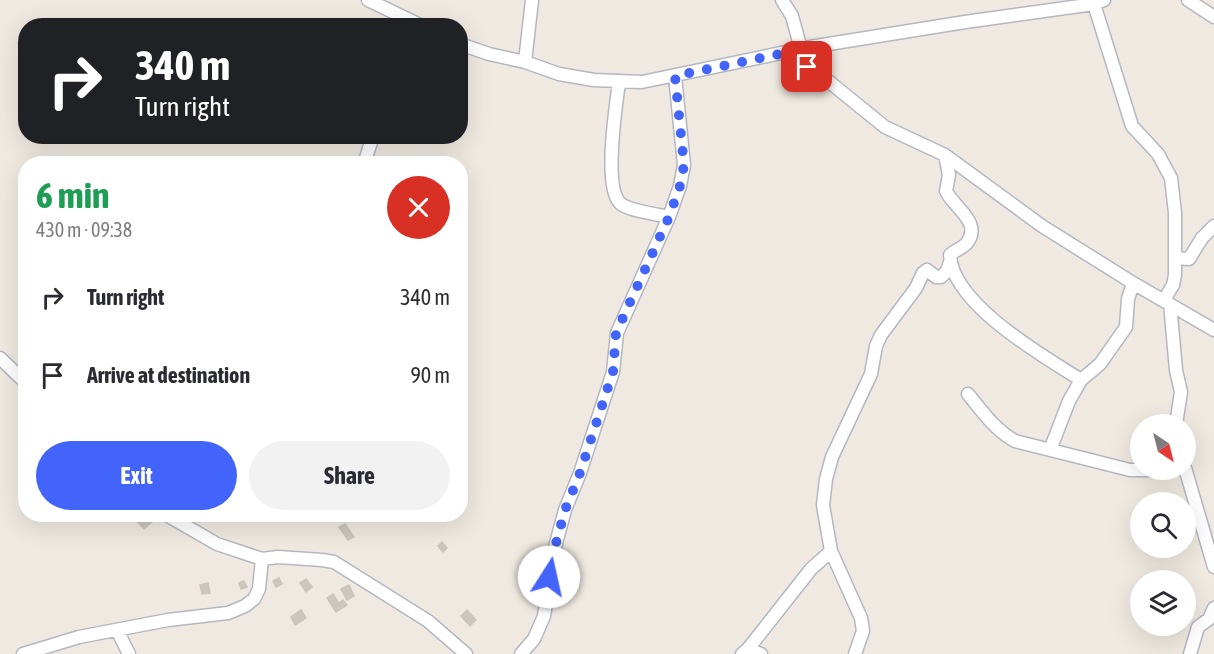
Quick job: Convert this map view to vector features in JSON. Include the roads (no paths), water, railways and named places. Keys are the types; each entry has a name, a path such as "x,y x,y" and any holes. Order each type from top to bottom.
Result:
{"street":[{"path":"368,0 391,5 407,18"},
{"path":"525,62 532,0"},
{"path":"782,0 792,16 801,49"},
{"path":"1188,0 1214,17"},
{"path":"468,47 559,74 619,82 642,82 801,49 1099,2 1132,126 1158,154 1171,178 1175,213 1175,258 1173,285 1167,302 1181,392 1178,414"},
{"path":"785,53 827,80 885,127 945,155 1042,226 1214,330"},
{"path":"520,654 534,639 544,616 555,547 565,510 580,473 613,372 616,333 669,217 680,186 684,165 675,76"},
{"path":"619,82 611,168 612,187 618,202 625,207 669,217"},
{"path":"855,654 863,631 861,618 831,551 823,505 825,479 832,457 871,374 878,340 916,288 923,273 927,270 936,277 941,277 947,271 951,253 966,243 971,234 971,227 963,212 946,191 949,175 945,155"},
{"path":"1175,258 1188,259 1202,238 1214,226"},
{"path":"950,262 967,294 988,315 1017,338 1081,380"},
{"path":"1050,450 1069,401 1081,380 1100,364 1126,327 1128,299 1133,283"},
{"path":"0,358 18,375"},
{"path":"968,394 991,422 1004,435 1015,441 1130,470"},
{"path":"1189,480 1214,567"},
{"path":"179,522 217,544 262,559 278,557 334,562 428,621 466,654"},
{"path":"761,654 745,651 811,569 831,551"},
{"path":"23,654 79,637 168,620 228,612 245,606 260,590 262,559"},
{"path":"1190,654 1196,631 1209,619 1214,608"},
{"path":"117,630 129,654"}]}
